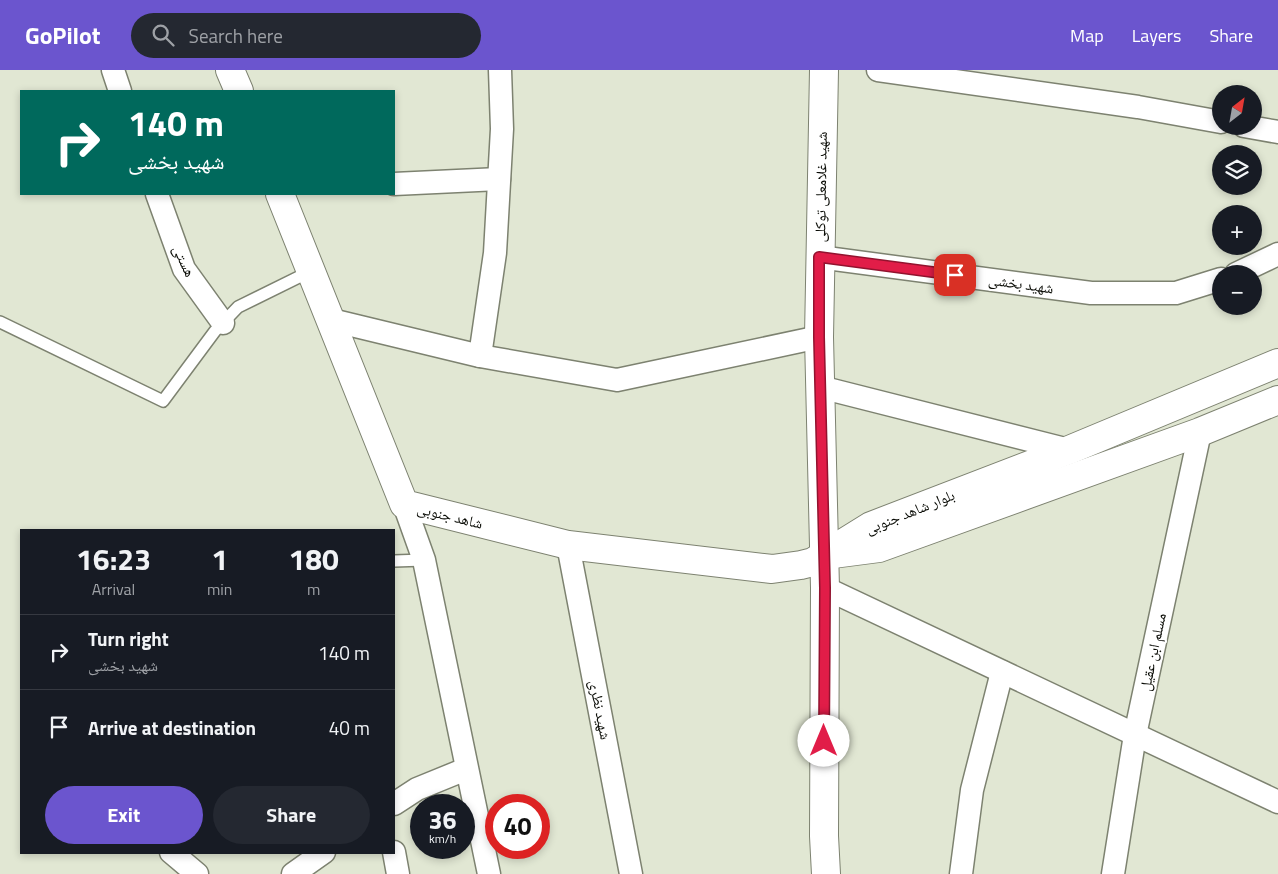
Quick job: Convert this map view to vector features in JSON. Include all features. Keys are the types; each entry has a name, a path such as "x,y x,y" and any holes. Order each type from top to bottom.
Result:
{"street":[{"path":"113,70 120,90"},
{"path":"230,70 239,90"},
{"path":"480,356 495,253 502,129 500,70"},
{"name":"شهید غلامعلی توکلی","path":"824,70 819,337 825,588 824,836 826,874"},
{"path":"878,70 1138,107 1212,120"},
{"path":"1262,129 1278,132"},
{"path":"395,184 499,179"},
{"name":"هستی","path":"157,195 184,269 223,323"},
{"name":"شاهد جنوبی","path":"280,195 404,504 568,545 772,569 814,562 824,556"},
{"path":"1255,265 1278,254"},
{"name":"شهید بخشی","path":"819,257 1091,293 1176,293 1212,282"},
{"path":"331,320 480,356 617,380 819,337"},
{"name":"بلوار شاهد جنوبی","path":"824,556 871,526 1068,450 1278,363"},
{"path":"820,387 1068,450"},
{"name":"بلوار شاهد جنوبی","path":"824,556 879,548 1200,432 1278,400"},
{"name":"مسلم ابن عقیل","path":"1113,874 1135,735 1200,432"},
{"path":"404,504 424,560 489,874"},
{"name":"شهید نظری","path":"568,545 631,874"},
{"path":"825,588 1278,802"},
{"path":"961,874 972,790 1002,672"},
{"path":"395,803 417,789 466,769"},
{"path":"173,854 197,874"},
{"path":"293,874 321,854"},
{"path":"394,854 398,874"}],"lane":[{"path":"0,322 163,402 223,323 238,307 311,271"},
{"path":"395,561 424,560"}],"route":[{"path":"824,741 825,588 819,257 955,275"}]}
